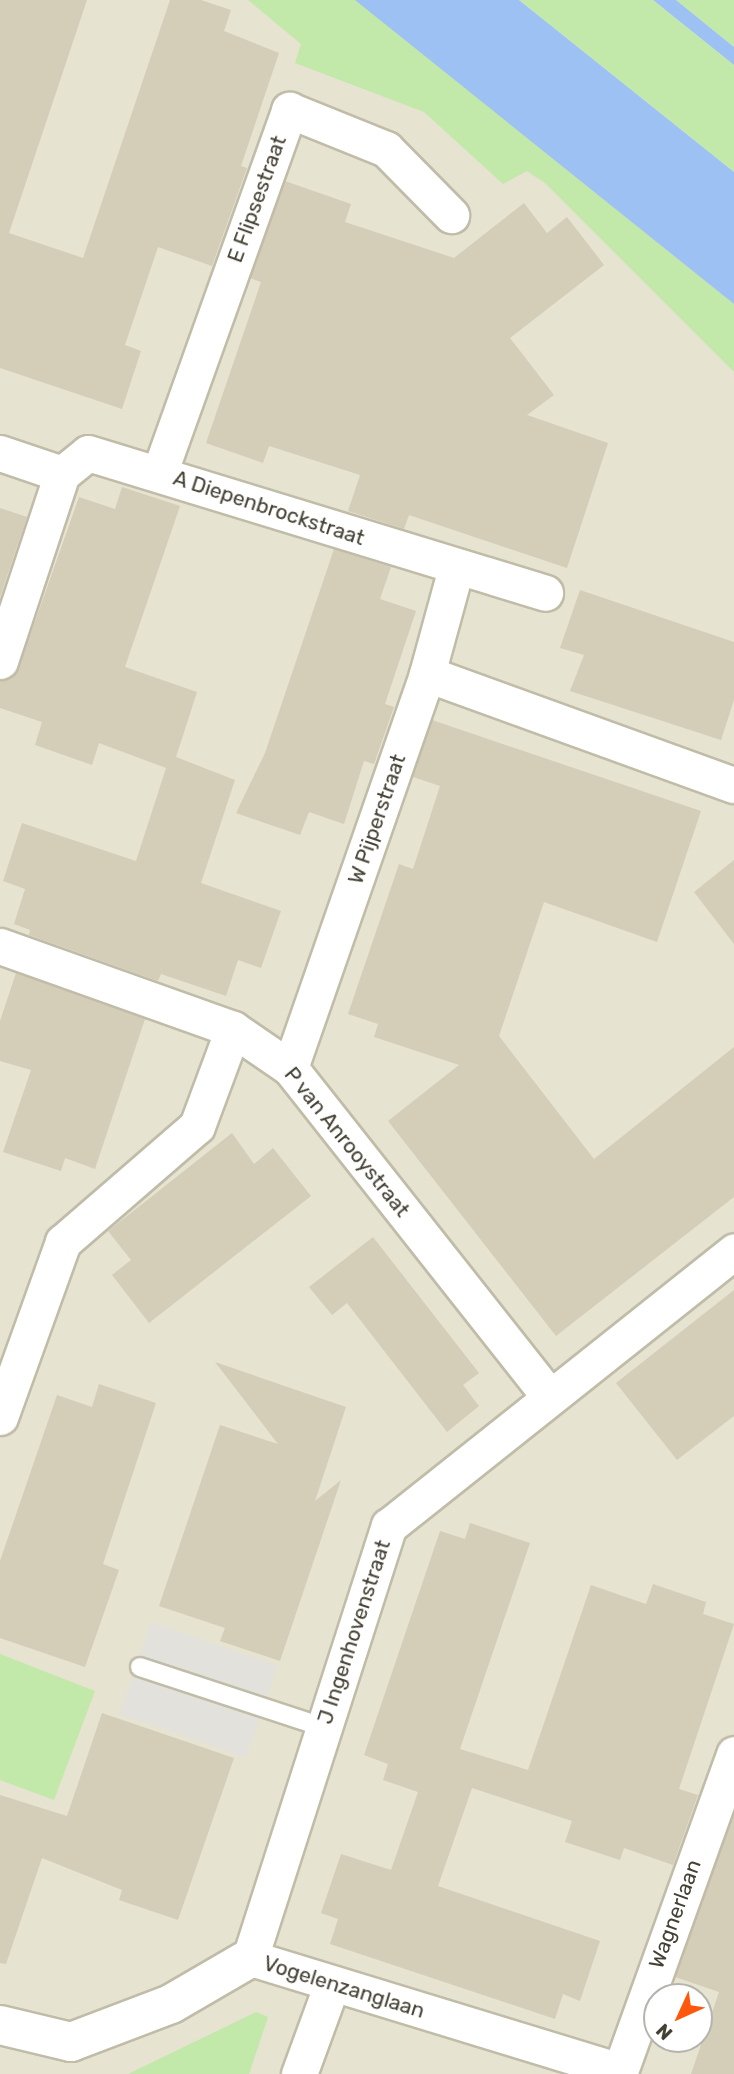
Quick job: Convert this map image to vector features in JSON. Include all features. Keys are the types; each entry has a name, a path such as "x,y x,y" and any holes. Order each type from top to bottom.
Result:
{"street":[{"name":"E Flipsestraat","path":"159,474 289,110 386,149 452,215"},
{"path":"0,453 62,474 0,661"},
{"name":"A Diepenbrockstraat","path":"62,474 88,453 456,568 545,593"},
{"name":"W Pijperstraat","path":"290,1068 427,674 456,568"},
{"path":"427,674 734,785"},
{"name":"P van Anrooystraat","path":"0,946 233,1029 290,1068 550,1397"},
{"path":"0,1417 64,1242 197,1126 233,1029"},
{"name":"J Ingenhovenstraat","path":"250,1958 322,1727 389,1526 734,1252"},
{"name":"Wagnerlaan","path":"618,2072 734,1754"},
{"name":"Vogelenzanglaan","path":"0,2025 71,2042 170,2004 250,1958 618,2072"},
{"path":"299,2074 332,1984"}],"lane":[{"path":"140,1667 322,1727"}],"shaded area":[{"path":"0,0 391,0 734,273 734,2074 0,2074"},
{"path":"151,1622 278,1666 246,1757 119,1714"}],"green space":[{"path":"248,0 355,0 365,7 734,304 734,372 545,183 527,171 503,184 424,112 295,63 301,44"},
{"path":"519,0 653,0 734,65 734,172"},
{"path":"676,0 734,0 734,47"},
{"path":"0,1654 95,1691 54,1800 0,1780"},
{"path":"256,2012 268,2017 249,2074 128,2074"}],"water":[{"path":"355,0 519,0 734,172 734,304"},
{"path":"653,0 676,0 734,47 734,65"}],"building":[{"path":"0,0 87,0 9,233 83,258 170,0 201,0 231,10 224,31 279,53 241,166 247,168 212,266 158,247 125,345 141,351 122,409 0,368"},
{"path":"285,181 351,204 345,222 454,258 524,203 547,233 567,217 604,265 510,338 554,395 527,415 608,443 567,568 409,515 404,529 348,511 360,475 269,446 263,463 206,443 261,282 250,278"},
{"path":"122,487 180,506 125,667 197,692 176,757 235,780 201,883 281,911 261,968 238,960 226,996 161,974 158,981 29,935 30,930 14,924 25,889 3,881 22,823 136,861 166,768 99,743 92,765 35,745 42,722 0,708 0,681 13,676 19,667 79,497 115,509"},
{"path":"0,508 27,517 0,597"},
{"path":"334,549 391,567 380,599 416,611 385,704 394,707 374,764 364,761 344,824 309,812 300,835 236,813 265,753"},
{"path":"580,590 734,642 734,700 721,740 570,691 584,655 560,648"},
{"path":"432,720 701,811 657,942 544,902 499,1036 594,1159 734,1047 734,1197 556,1336 388,1121 459,1065 374,1037 378,1024 348,1014 399,864 413,869 440,786 413,777"},
{"path":"734,860 734,944 694,892"},
{"path":"16,973 145,1019 95,1169 65,1158 61,1171 3,1152 31,1070 0,1061 0,1021"},
{"path":"232,1133 254,1164 273,1148 311,1196 149,1323 112,1275 131,1260 108,1231"},
{"path":"373,1237 479,1373 463,1385 479,1406 447,1432 347,1303 332,1315 309,1287"},
{"path":"734,1290 734,1416 677,1460 616,1383"},
{"path":"215,1362 346,1407 315,1501 341,1480 280,1661 220,1641 225,1628 159,1606 220,1425 278,1444"},
{"path":"99,1384 156,1403 103,1564 119,1570 85,1667 0,1638 0,1561 57,1395 92,1407"},
{"path":"470,1523 530,1543 460,1749 528,1770 591,1585 646,1604 653,1584 706,1602 703,1614 734,1624 679,1789 698,1795 673,1865 624,1848 620,1860 565,1842 572,1821 472,1788 438,1886 600,1941 580,2001 563,1994 555,2019 330,1944 338,1919 321,1913 341,1854 391,1870 418,1792 383,1780 388,1764 364,1755 440,1531 465,1539"},
{"path":"102,1713 234,1758 178,1920 119,1900 122,1890 42,1858 6,1964 0,1963 0,1795 67,1816"},
{"path":"734,1814 734,2074 691,2074 698,2053 713,2053 713,2010 719,1992 713,1990 713,1983 693,1983 675,1977"}]}
